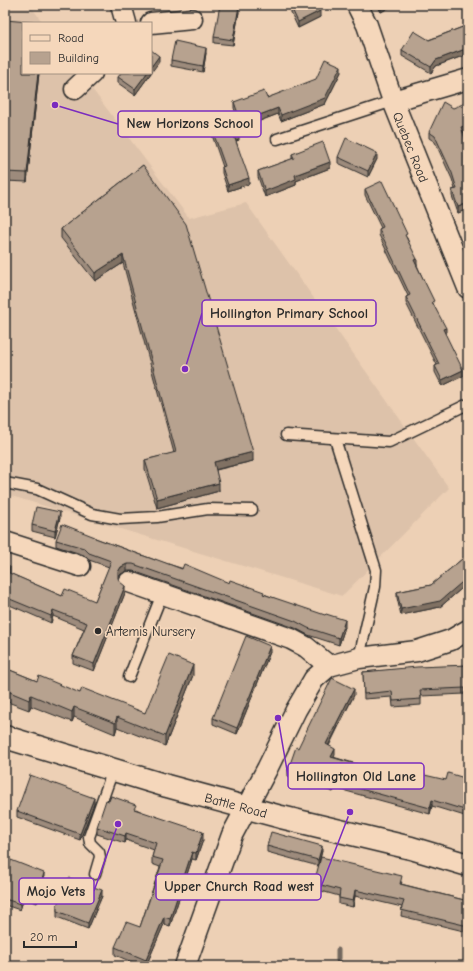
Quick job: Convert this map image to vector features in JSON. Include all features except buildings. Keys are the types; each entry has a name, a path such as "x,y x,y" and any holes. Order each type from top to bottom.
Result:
{"main road":[{"name":"Battle Road","path":"5,738 247,808 410,848 468,866"}],"street":[{"path":"121,5 126,22"},
{"name":"Quebec Road","path":"356,5 367,25 393,101 464,265 468,288"},
{"path":"152,23 192,19"},
{"path":"75,89 91,74"},
{"path":"393,101 468,79"},
{"path":"5,542 80,566"},
{"path":"129,582 291,639 306,647 329,666"},
{"path":"185,966 232,835 314,679 329,666 359,658 417,651 451,640 468,630"}],"lane":[{"path":"277,139 393,101"},
{"path":"286,435 389,442 468,404"},
{"path":"335,439 376,570 376,587 359,658"},
{"path":"5,482 37,489 92,514 120,519 157,517 208,509 252,510"},
{"path":"129,677 162,594"},
{"path":"95,874 100,857 99,852 90,843 88,837 113,770"}],"shaded area":[{"path":"5,5 30,5 42,22 22,22 22,74 81,74 189,218 246,203 449,488 342,596 5,494"}],"waterway":[{"path":"338,950 338,960 340,966"}],"place":[{"name":"New Horizons School","path":"55,105"},
{"name":"Hollington Primary School","path":"185,369"},
{"name":"Artemis Nursery","path":"98,631"},
{"name":"Hollington Old Lane","path":"278,718"},
{"name":"Upper Church Road west","path":"350,812"},
{"name":"Mojo Vets","path":"118,824"}]}
